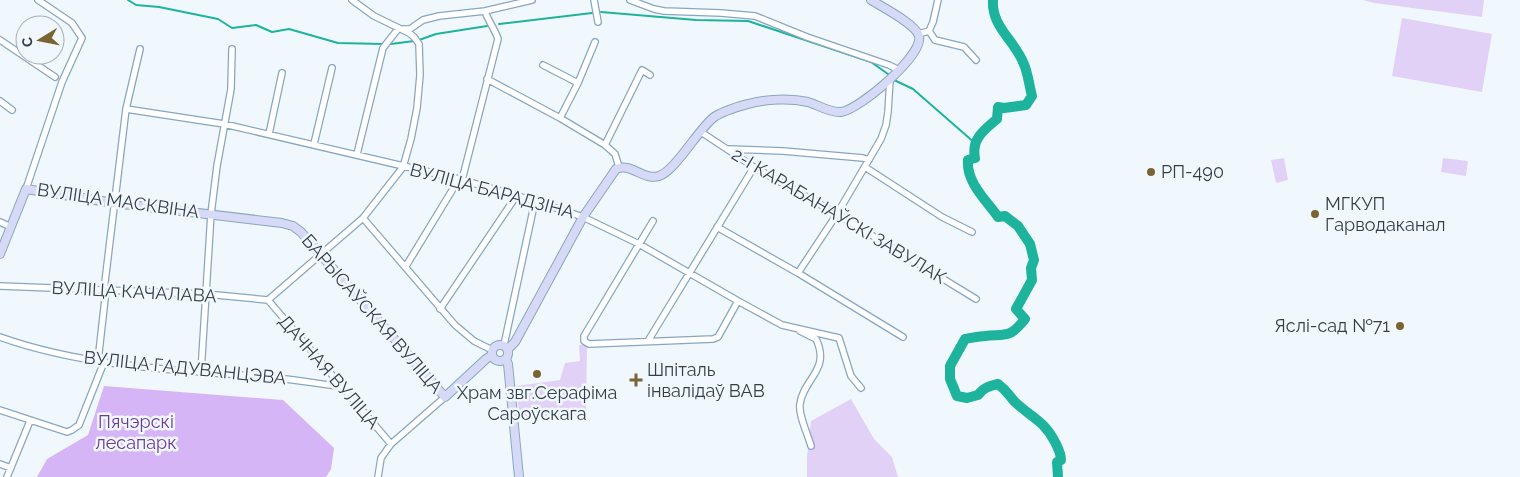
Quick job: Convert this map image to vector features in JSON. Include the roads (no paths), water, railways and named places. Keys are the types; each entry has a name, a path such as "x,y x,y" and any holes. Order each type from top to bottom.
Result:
{"main road":[{"path":"445,397 492,353 497,345 506,347 515,342 583,217 612,173 619,167 624,167 648,177 660,176 670,168 714,118 724,112 758,102 792,100 809,102 839,112 848,110 899,70 913,56 919,45 918,34 913,27 871,0"},
{"path":"0,254 26,188"},
{"name":"ВУЛІЦА МАСКВІНА","path":"26,188 114,203 211,214"},
{"name":"БАРЫСАЎСКАЯ ВУЛІЦА","path":"211,214 282,223 293,226 301,232 445,397"},
{"path":"506,347 509,352 506,359 512,393 519,477"},
{"path":"492,353 498,361 506,359"}],"street":[{"path":"26,188 62,82 82,38 72,23 38,0"},
{"path":"268,300 363,218 403,167 412,139 417,108 420,58 418,44 414,37 374,16 352,0"},
{"path":"398,29 410,29 423,20 439,16 484,11 532,0"},
{"path":"594,0 598,22"},
{"path":"630,0 654,10 755,16 899,70"},
{"path":"929,31 938,0"},
{"path":"406,266 460,179 498,39 496,30 484,11"},
{"path":"357,154 383,48 398,29"},
{"path":"918,34 929,31"},
{"path":"929,31 935,40 964,47 976,60"},
{"path":"0,40 54,77"},
{"path":"560,118 578,83 595,42"},
{"path":"0,410 67,432 79,425 101,362 105,290 114,203 126,109 140,48"},
{"path":"201,372 211,214 217,166 231,89 232,48"},
{"path":"543,65 578,83"},
{"path":"314,144 332,68"},
{"path":"605,145 642,70 650,75"},
{"path":"269,134 282,73"},
{"path":"798,273 837,214 881,139 886,125 890,78"},
{"path":"488,79 605,145 615,154 619,167"},
{"path":"0,101 12,110"},
{"name":"ВУЛІЦА БАРАДЗІНА","path":"126,109 224,124 357,154 403,167 460,179 517,195 583,217 638,244 782,325 839,338 851,376 862,388"},
{"name":"2-І КАРАБАНАЎСКІ ЗАВУЛАК","path":"701,132 754,167 837,214 976,299"},
{"path":"729,149 783,151 869,160"},
{"path":"648,342 754,167"},
{"path":"865,167 942,217 972,232"},
{"path":"440,309 517,195"},
{"path":"506,347 536,201"},
{"path":"363,218 406,266 455,326 492,353"},
{"path":"653,221 584,336 584,342 589,344 648,342 718,337 738,301"},
{"path":"0,222 11,227"},
{"path":"718,227 903,337"},
{"name":"ВУЛІЦА КАЧАЛАВА","path":"0,286 206,294 268,300"},
{"name":"ДАЧНАЯ ВУЛІЦА","path":"268,300 391,444"},
{"path":"793,328 816,339 821,352 814,375 799,405 812,446"},
{"name":"ВУЛІЦА ГАДУВАНЦЭВА","path":"0,337 19,344 101,362 258,376 343,387"},
{"path":"378,477 381,458 391,444 445,397"},
{"path":"8,477 30,421"},
{"path":"0,464 11,468"}],"waterway":[{"path":"128,0 136,5 159,7 218,19 232,28 256,25 272,32 289,29 338,43 383,44"},
{"path":"993,0 993,9 999,25 1025,66 1032,96 1026,105 998,107 997,119 983,131 977,140 974,151 975,158 968,160 968,168 973,183 998,217 1005,216 1018,226 1030,244 1034,260 1031,268 1032,280 1016,309 1025,319 1016,329 1008,334 965,339 950,366 950,379 957,396 967,398 978,395 984,389 998,384 1003,388 1014,401 1041,423 1050,434 1057,446 1061,460 1057,462 1058,477"},
{"path":"601,12 696,20 748,21 871,62 888,74"},
{"path":"499,24 592,13"},
{"path":"419,40 436,34 487,26"},
{"path":"391,44 414,41"},
{"path":"894,80 913,89 976,144"}],"place":[{"name":"РП-490","path":"1151,172"},
{"name":"МГКУП Гарводаканал","path":"1315,214"},
{"name":"Яслі-сад №71","path":"1400,326"},
{"name":"Храм звг.Серафіма Сароўскага","path":"537,374"},
{"name":"Шпіталь інвалідаў ВАВ","path":"636,380"}],"park label":[{"name":"Пячэрскі лесапарк","path":"136,432"}]}
